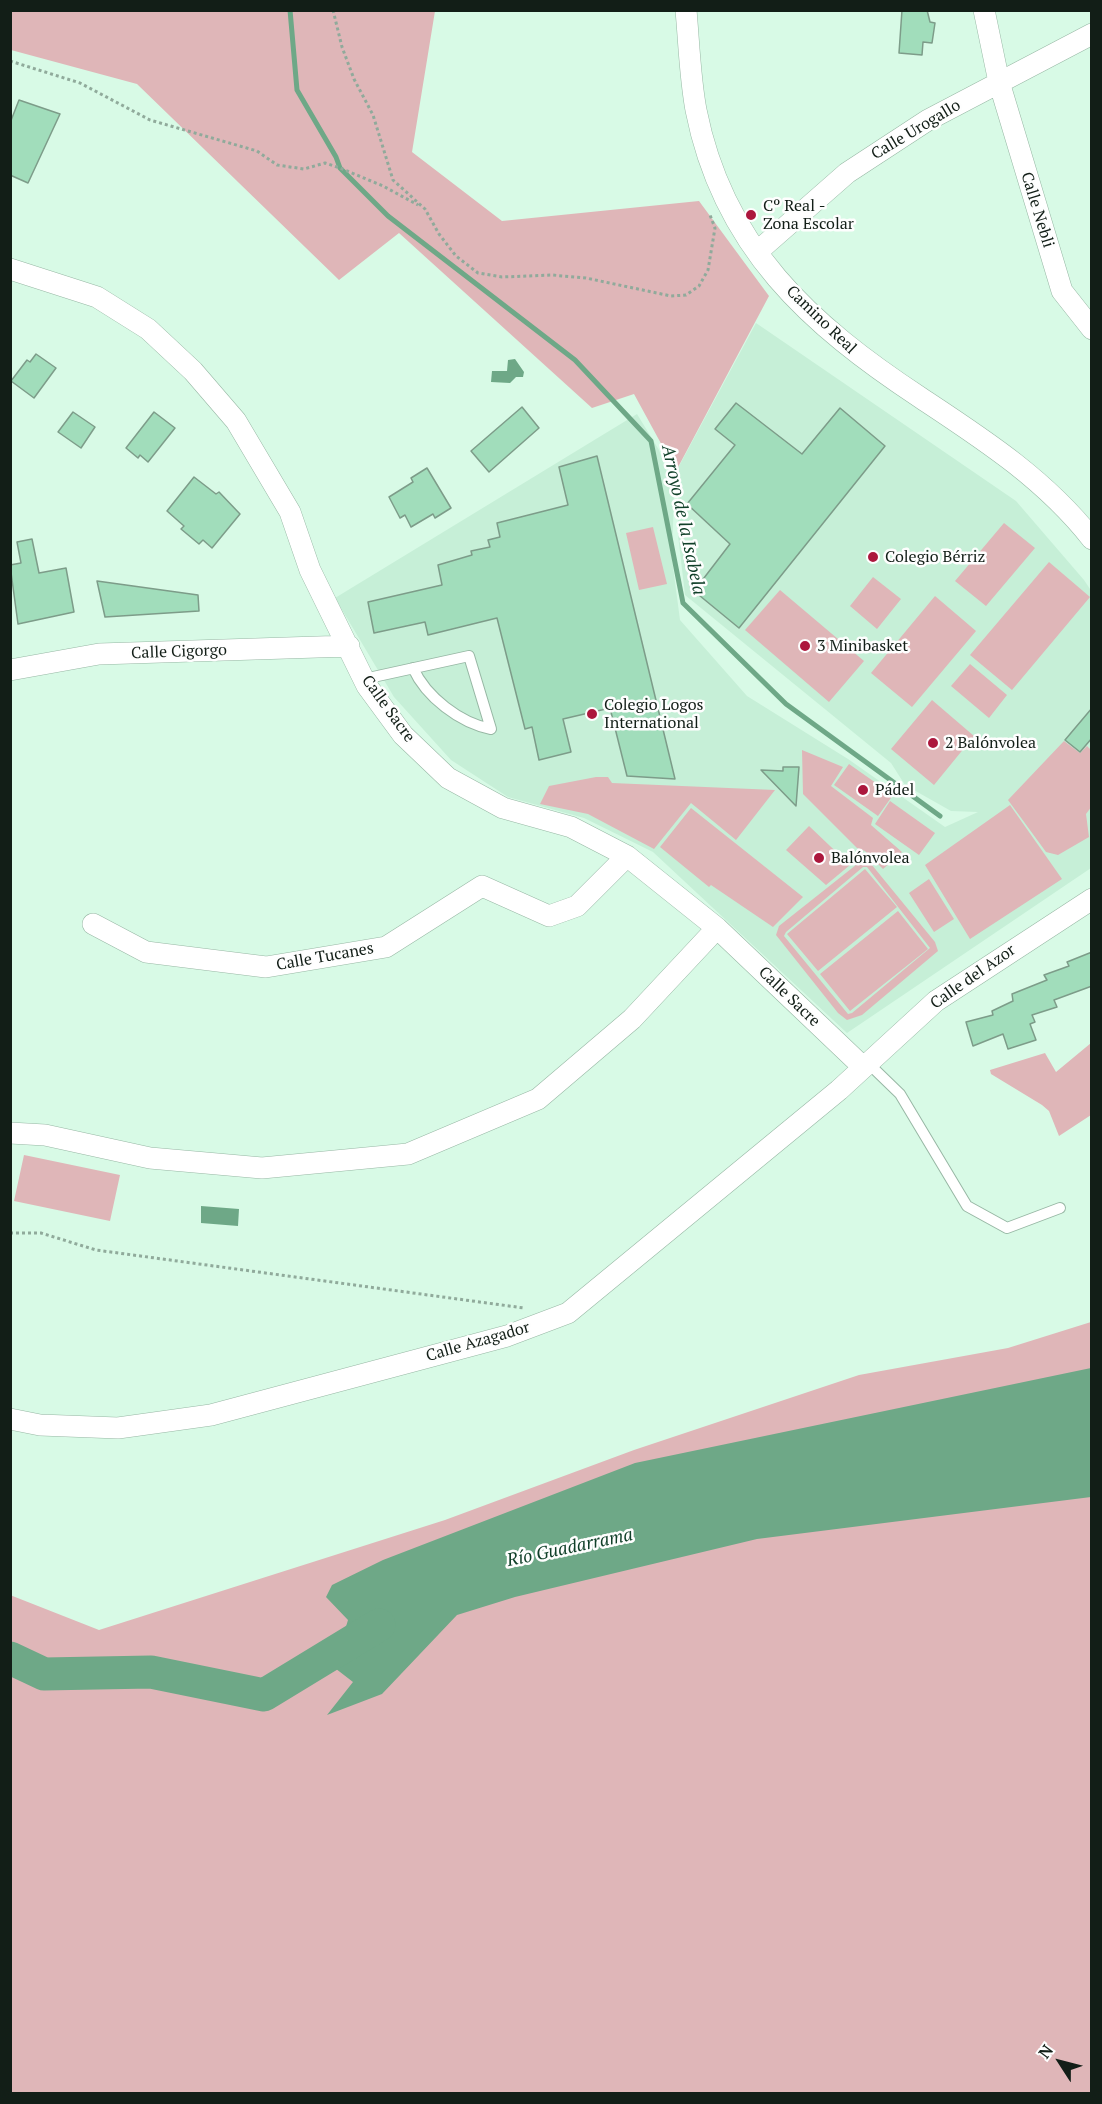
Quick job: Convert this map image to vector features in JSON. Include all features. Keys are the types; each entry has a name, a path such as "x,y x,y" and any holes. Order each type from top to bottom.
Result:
{"street":[{"name":"Camino Real","path":"686,10 696,108 718,186 740,229 757,252 798,303 844,345 1004,453 1044,488 1092,539"},
{"name":"Calle Nebli","path":"984,10 999,82 1062,291 1092,329"},
{"name":"Calle Urogallo","path":"757,252 847,173 928,120 1092,34"},
{"name":"Calle Sacre","path":"10,269 97,297 148,329 194,371 236,421 290,512 310,570 364,679 403,735 448,777 503,808 572,827 627,856 717,928 866,1065"},
{"name":"Calle Cigorgo","path":"10,670 99,654 349,646"},
{"name":"Calle Tucanes","path":"93,924 146,952 266,968 386,947 482,886 549,916 577,906 627,856"},
{"name":"Calle del Azor","path":"866,1065 936,1001 1092,899"},
{"path":"10,1133 45,1135 150,1158 262,1168 408,1154 538,1099 632,1019 717,928"},
{"name":"Calle Azagador","path":"10,1419 40,1425 118,1428 211,1414 507,1336 568,1313 730,1182 866,1065"}],"lane":[{"path":"364,679 413,668 469,656 491,729 476,726 443,704 420,682 413,668"},
{"path":"866,1065 900,1094 967,1206 1007,1228 1060,1208"}],"path":[{"path":"333,10 342,47 354,78 373,115 393,180 424,209 456,256 478,273 502,278 552,275 586,278 678,296 693,292 708,270 715,228 703,195 718,186"},
{"path":"10,61 80,83 150,120 257,151 277,165 304,170 325,164 340,168 383,186 424,209"},
{"path":"10,1233 41,1233 96,1250 532,1309"}],"shaded area":[{"path":"10,11 435,11 412,152 502,221 699,201 769,296 676,471 634,394 592,408 399,233 339,280 137,84 11,50"},
{"path":"756,323 1016,501 1092,592 1091,868 847,1033 653,852 584,818 508,797 451,760 394,697 335,598 637,414 659,450 674,493 672,559 680,620 747,696 848,759 945,827 978,812 951,811 905,785 891,763 685,595 678,535 678,468"},
{"path":"1004,523 1035,548 986,606 955,581"},
{"path":"653,527 667,584 639,590 626,533"},
{"path":"1049,562 1090,597 1012,690 970,655"},
{"path":"873,577 901,599 877,629 850,606"},
{"name":"3 Minibasket","path":"780,590 864,661 829,702 745,630"},
{"path":"935,596 976,631 912,707 871,673"},
{"path":"970,664 1007,695 989,718 951,686"},
{"name":"2 Balónvolea","path":"932,700 974,736 934,785 891,749"},
{"path":"1064,741 1080,753 1087,746 1091,750 1092,806 1086,814 1089,837 1058,855 1046,852 1008,800"},
{"path":"802,750 843,767 831,786 873,818 871,825 902,852 883,869 865,851 857,848 803,794"},
{"name":"Pádel","path":"849,764 893,795 878,816 834,785"},
{"path":"596,777 608,777 612,783 775,790 736,840 691,803 654,849 588,814 540,804 549,786"},
{"path":"890,801 935,833 919,855 875,824"},
{"path":"1010,805 1062,879 970,939 925,865"},
{"path":"691,808 803,897 773,927 711,885 709,887 660,847"},
{"name":"Balónvolea","path":"809,826 850,865 826,885 786,850"},
{"path":"867,859 935,942 938,951 862,1015 847,1020 838,1013 776,935 779,926 861,861","holes":["863,867 867,867 930,948 848,1014 784,936"]},
{"path":"865,869 897,907 818,971 787,934"},
{"name":"Balónvolea","path":"929,879 954,919 934,932 909,893"},
{"path":"898,911 928,949 850,1011 820,974"},
{"path":"1091,1043 1091,1115 1059,1136 1049,1111 991,1074 990,1070 1045,1053 1056,1072"},
{"path":"24,1155 120,1175 110,1221 14,1201"},
{"path":"1091,1322 1091,2093 11,2093 10,1595 99,1630 445,1520 634,1450 859,1375 1008,1348"}],"water":[{"path":"515,359 524,372 523,377 516,377 510,383 491,382 492,371 507,371 508,360"},
{"path":"201,1206 239,1209 238,1226 201,1223"},
{"path":"1091,1368 1091,1497 757,1539 515,1597 457,1615 382,1694 327,1715 353,1682 331,1665 338,1653 348,1620 326,1597 332,1585 383,1560 635,1463"}],"building":[{"path":"902,10 927,10 930,22 935,23 932,43 923,42 922,55 899,53"},
{"path":"19,100 60,114 28,183 10,175 10,123"},
{"path":"36,354 56,368 34,398 11,381 27,360 30,362"},
{"path":"736,403 802,454 840,408 885,446 739,628 694,591 730,544 687,504 735,445 715,429"},
{"path":"522,407 539,428 489,472 471,451"},
{"path":"73,412 95,427 81,448 58,432"},
{"path":"154,412 175,428 148,462 140,455 138,458 126,448"},
{"path":"597,456 675,779 627,776 610,708 563,719 571,752 539,760 532,727 525,729 497,618 428,635 425,622 374,633 368,602 442,585 438,565 472,555 471,551 490,547 488,540 500,537 497,523 568,505 559,467"},
{"path":"427,468 451,508 435,518 433,514 411,527 405,515 400,518 389,497 413,482 411,478"},
{"path":"194,477 216,494 219,492 240,514 212,548 203,540 199,544 181,529 184,526 167,511"},
{"path":"32,539 39,573 66,568 74,612 18,624 10,565 21,563 17,542"},
{"path":"97,581 198,595 199,611 105,617"},
{"path":"1092,708 1092,738 1080,752 1065,740"},
{"path":"783,767 799,767 796,806 761,770 783,771"},
{"path":"1092,952 1092,986 1054,1000 1057,1007 1032,1015 1035,1022 1030,1024 1036,1040 1008,1049 1003,1034 973,1046 966,1022 993,1015 992,1011 1013,1001 1012,994 1047,980 1044,975 1069,966 1067,962"}],"waterway":[{"name":"Arroyo de la Isabela","path":"290,10 297,90 336,157 340,168 388,216 575,360 651,441 683,603 786,704 940,816"},
{"name":"Río Guadarrama","path":"10,1658 44,1674 151,1672 264,1695 379,1625"}],"place":[{"name":"Cº Real - Zona Escolar","path":"751,215"},
{"name":"Colegio Bérriz","path":"873,557"},
{"name":"3 Minibasket","path":"805,646"},
{"name":"Colegio Logos International","path":"592,714"},
{"name":"2 Balónvolea","path":"933,743"},
{"name":"Pádel","path":"863,790"},
{"name":"Balónvolea","path":"819,858"}]}
